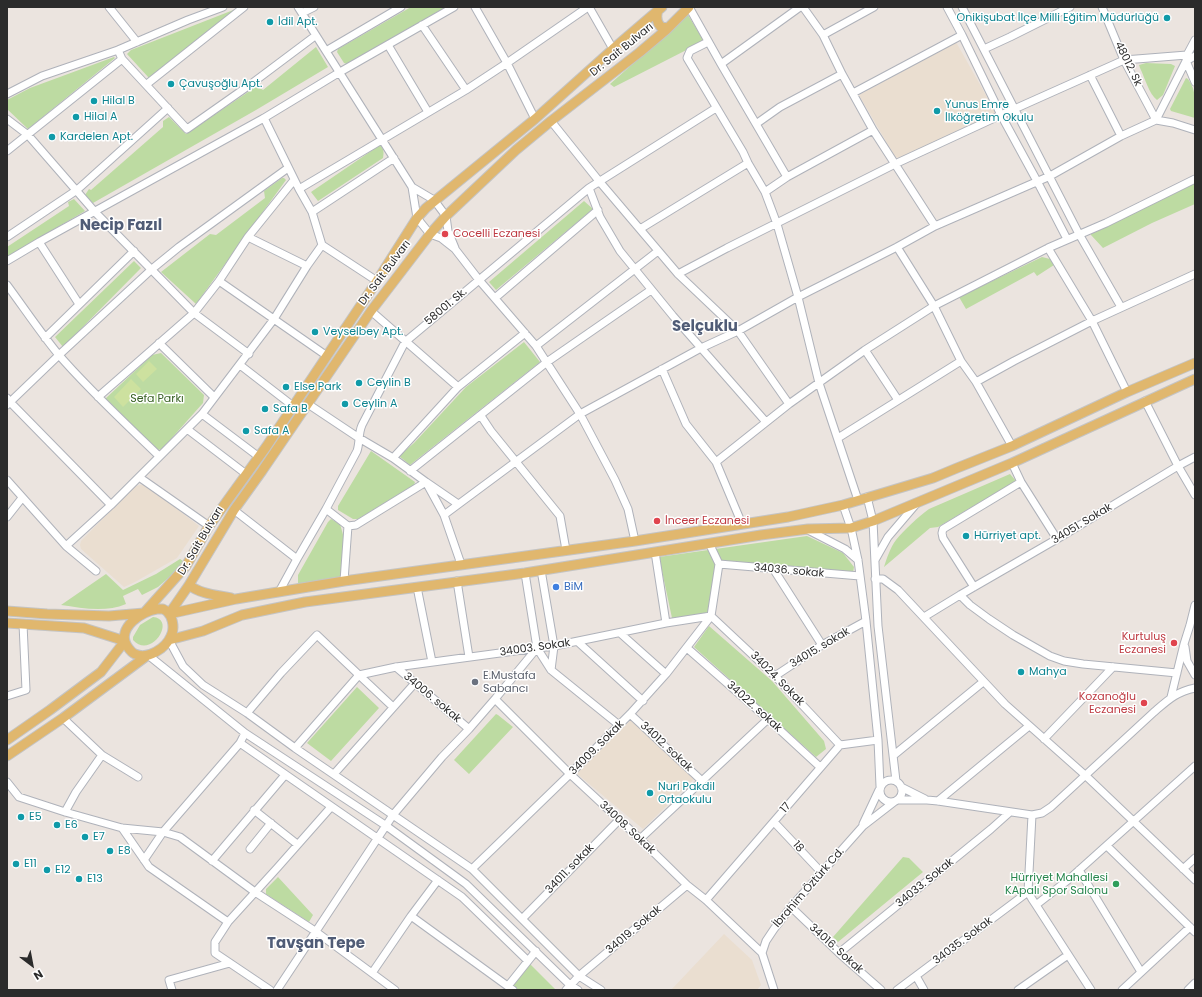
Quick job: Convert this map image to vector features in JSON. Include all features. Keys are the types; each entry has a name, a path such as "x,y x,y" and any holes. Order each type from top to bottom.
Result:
{"main road":[{"name":"Dr. Sait Bulvarı","path":"169,614 234,510 308,404 370,311 430,234 446,216 516,150 668,28 689,7"},
{"name":"Dr. Sait Bulvarı","path":"144,613 186,566 209,526 259,457 377,281 417,218 434,200 535,119 660,8"},
{"path":"660,8 656,16 657,22 661,27 668,28"},
{"path":"169,614 236,599 344,581 634,541 788,517 843,505 933,478 1012,446 1127,392 1195,363"},
{"path":"169,640 203,631 242,615 305,602 541,570 709,543 808,530 851,528 873,522 1012,463 1195,379"},
{"path":"189,584 192,588 212,595 236,599"},
{"path":"7,611 109,616 144,613 157,609 164,610 169,614 173,624 173,631 169,640 158,651 140,656 130,650 124,637 135,619 144,613"},
{"path":"7,623 84,628 125,642"},
{"path":"7,740 101,672 125,642"},
{"path":"7,756 63,718 148,655"}],"street":[{"path":"110,7 138,42"},
{"path":"7,94 42,76 118,50 188,20 223,7"},
{"path":"147,84 244,7"},
{"path":"298,7 412,187 417,218 430,234 441,238 455,249 536,346 580,414 615,480 628,509 634,541"},
{"path":"302,13 314,7"},
{"path":"326,51 401,7"},
{"path":"7,261 38,242 264,118 340,72 454,7"},
{"path":"475,7 507,63 535,119"},
{"path":"299,189 466,90 589,7 613,49"},
{"path":"689,7 787,177"},
{"path":"721,64 800,7"},
{"path":"804,7 823,35 842,74 873,130 934,226"},
{"path":"823,35 874,7"},
{"path":"947,7 1001,115 1067,239"},
{"path":"962,7 1079,234 1121,307"},
{"name":"48012. Sk","path":"1102,7 1124,60 1156,120"},
{"path":"984,48 1010,37 1068,8"},
{"path":"422,25 466,90"},
{"path":"853,93 962,35"},
{"path":"118,50 122,59 147,84 187,129 315,36"},
{"path":"1156,120 1191,54 1195,40"},
{"path":"708,42 690,51 687,58 765,192 798,297 820,383 838,438 862,499 873,522 878,626 894,755 902,794 862,826"},
{"path":"388,45 428,112"},
{"path":"678,274 894,164 1124,60 1191,54"},
{"path":"1191,54 1195,82"},
{"path":"7,151 122,59"},
{"path":"756,124 780,107 842,74"},
{"path":"1090,75 1121,136"},
{"path":"7,237 77,190 168,108"},
{"name":"58001. Sk.","path":"280,592 357,451 359,445 359,431 405,342 589,188 716,108"},
{"path":"7,118 28,135 95,212 194,313 249,354"},
{"path":"264,118 294,180 312,212 322,244 377,281"},
{"path":"444,515 580,414 701,348 897,247 934,226 1050,176 1121,136 1156,120 1173,123 1195,130"},
{"path":"551,121 599,181 678,274 738,330 789,404"},
{"path":"765,192 787,177 873,130"},
{"path":"312,212 394,158"},
{"path":"640,229 748,163"},
{"path":"111,505 8,402 152,269 179,247 288,168"},
{"path":"716,462 789,404 865,350 934,306 1048,248 1106,223 1195,179"},
{"path":"98,397 194,313 219,281 248,237 294,180"},
{"path":"412,187 434,200 446,216 448,231 455,249"},
{"path":"589,188 598,210 620,251 651,290 766,422"},
{"path":"495,298 598,210"},
{"path":"248,237 307,266"},
{"path":"38,242 78,304"},
{"path":"66,546 111,505 202,414 249,354 274,319 322,244"},
{"path":"897,247 934,306 961,360 976,382 1012,446"},
{"path":"1048,248 1092,321 1127,392"},
{"path":"45,338 78,304 134,251"},
{"path":"536,346 658,251"},
{"path":"976,382 1092,321 1195,274"},
{"path":"219,281 327,356"},
{"path":"7,285 59,355 98,397 159,456"},
{"path":"410,471 547,362 651,290"},
{"path":"370,311 458,387"},
{"path":"393,458 458,387 525,333"},
{"path":"159,343 214,397"},
{"path":"865,350 898,400"},
{"path":"838,438 961,360"},
{"path":"240,365 293,406"},
{"path":"662,369 686,424 716,462 742,524"},
{"path":"1145,401 1178,466 1192,484 1195,495"},
{"path":"308,404 359,438 393,458 458,504"},
{"path":"202,414 259,457"},
{"path":"480,416 560,516 566,550"},
{"path":"187,429 246,474"},
{"name":"34051. Sokak","path":"924,617 1178,466 1195,458"},
{"path":"1012,463 1021,482 1057,539"},
{"path":"139,477 209,526"},
{"path":"7,480 66,546 96,571"},
{"path":"426,482 444,515 461,564"},
{"path":"326,509 348,526 356,525 426,482"},
{"path":"974,587 943,538 942,533 944,529 1021,482"},
{"path":"7,517 22,498"},
{"path":"875,560 888,537 917,503"},
{"path":"843,505 851,528 858,560 866,621 878,740 880,788 881,797 883,800 890,802 927,800 1032,815 1042,813 1051,807 1171,697 1184,690 1195,688"},
{"path":"234,510 297,559"},
{"path":"344,581 348,526"},
{"path":"808,530 845,549 858,560"},
{"path":"709,543 719,564 711,616"},
{"path":"655,552 666,623"},
{"name":"34036. sokak","path":"719,564 774,570 860,576"},
{"path":"541,570 554,646 551,670"},
{"path":"774,570 822,645"},
{"path":"525,572 537,648 551,670 619,725"},
{"path":"875,579 883,579 898,590 1005,704 1085,775 1195,880"},
{"path":"457,581 469,657"},
{"path":"417,587 432,662"},
{"path":"960,595 970,605 989,619 1013,635 1050,656 1064,661 1083,664 1177,673"},
{"path":"1171,697 1184,644 1193,625 1195,605"},
{"name":"34003. Sokak","path":"359,675 396,667 578,642 666,623 711,616"},
{"name":"34009. Sokak","path":"472,869 643,701 687,648 711,616"},
{"name":"34024. Sokak","path":"711,616 776,676 840,745"},
{"name":"34015. sokak","path":"776,676 822,645 866,621"},
{"path":"7,696 26,690 22,624"},
{"path":"620,633 666,674"},
{"path":"247,713 281,673 317,635 393,707"},
{"path":"169,640 183,666 203,685 247,713 295,748 472,869 580,975 601,990"},
{"path":"578,642 643,701"},
{"path":"1184,644 1187,660 1195,675"},
{"path":"278,990 385,825 442,757 495,699 537,648"},
{"name":"34022. sokak","path":"687,648 820,767"},
{"path":"148,655 245,733 385,825 466,884 536,951 568,987 578,990"},
{"name":"34006. sokak","path":"396,667 469,729"},
{"path":"1044,739 1113,667"},
{"path":"295,748 359,675"},
{"path":"894,755 983,682"},
{"path":"334,774 415,683"},
{"name":"34008. Sokak","path":"495,699 570,774 687,885 706,900 762,953"},
{"name":"34012. sokak","path":"630,714 702,781"},
{"path":"63,718 102,755 138,777"},
{"path":"640,839 768,719"},
{"path":"938,801 1029,726"},
{"path":"144,860 163,832 240,743 245,733"},
{"path":"840,745 878,740"},
{"path":"240,743 462,897 528,961"},
{"name":"17","path":"706,900 840,745"},
{"path":"65,812 76,792 102,755"},
{"path":"1036,904 1079,870 1195,766"},
{"path":"212,861 285,775"},
{"path":"862,826 880,788 886,781 893,780 927,800"},
{"path":"7,782 19,797 65,812 122,828 163,832 180,837 255,892 315,931 395,990"},
{"path":"270,990 215,953 215,942 228,922 331,807"},
{"path":"254,810 297,844"},
{"name":"34033. Sokak","path":"839,953 1010,812"},
{"path":"1032,815 1028,892 1091,990"},
{"name":"34011. sokak","path":"522,919 619,820"},
{"name":"18","path":"774,822 822,873"},
{"path":"250,849 271,824"},
{"name":"İbrahim Öztürk Cd.","path":"762,953 766,941 791,908 862,826"},
{"path":"122,828 149,867 228,922"},
{"path":"1106,846 1192,930 1141,972 1122,990"},
{"path":"1183,868 1195,858"},
{"path":"1079,870 1141,972"},
{"path":"372,973 438,880"},
{"name":"34019. Sokak","path":"568,987 580,975 687,885"},
{"name":"34035. Sokak","path":"897,990 1028,892"},
{"name":"34016. Sokak","path":"791,908 881,990"},
{"path":"411,916 511,988 536,951"},
{"path":"762,953 774,990"},
{"path":"1018,990 1068,955"},
{"path":"172,990 169,980 230,963"},
{"path":"916,976 924,990"},
{"path":"1188,990 1195,984"}],"shaded area":[{"path":"956,42 996,113 901,158 895,157 859,95"},
{"path":"145,484 199,526 177,558 124,587 81,549 80,545 81,541 135,486"},
{"path":"631,720 695,778 643,829 576,773"},
{"path":"724,934 752,960 761,985 757,990 671,990"}],"green space":[{"path":"241,7 149,78 127,54 131,50"},
{"path":"411,7 446,7 347,64 344,63 337,52 338,49"},
{"path":"688,15 704,41 614,87 610,84"},
{"path":"316,47 328,67 93,203 85,195 89,189 91,190 163,127 163,121 169,117 186,134 257,86 263,90"},
{"path":"114,57 115,58 28,129 7,109 7,100 30,88"},
{"path":"1146,63 1171,64 1175,66 1163,95 1157,100 1149,90 1139,65"},
{"path":"1186,78 1193,88 1195,118 1171,111 1170,109"},
{"path":"380,145 384,154 383,158 318,201 311,192"},
{"path":"282,178 286,180 196,304 161,272 210,234 216,235 265,198 264,191"},
{"path":"1195,183 1195,204 1152,223 1103,248 1091,235 1091,232"},
{"path":"74,199 85,211 7,257 7,247 69,206 68,202"},
{"path":"584,201 593,209 496,290 489,282"},
{"path":"1042,257 1050,259 1054,265 1037,276 1034,272 966,309 959,297"},
{"path":"134,261 141,268 63,347 55,337"},
{"path":"524,342 540,362 410,465 399,456 414,443 466,387"},
{"name":"Sefa Parkı","path":"161,353 204,395 203,403 162,449 158,450 105,399 152,355"},
{"path":"149,361 157,369 143,382 136,374"},
{"path":"131,379 141,389 123,407 114,397"},
{"path":"371,451 415,482 414,485 358,519 353,519 338,510 338,506"},
{"path":"1010,474 1016,481 938,527 930,528 884,567 890,550 896,540 912,523 929,509"},
{"path":"331,519 340,524 344,538 342,577 298,586 298,575"},
{"path":"807,536 843,553 854,567 853,573 719,564 711,616 672,618 659,557"},
{"path":"180,559 183,561 174,573 158,587 142,595 138,589 123,596 126,604 118,607 102,609 61,605 106,574 123,590 156,574"},
{"path":"153,617 160,619 163,624 159,637 154,642 147,645 140,645 133,640 133,637 140,625"},
{"path":"709,626 772,681 824,741 826,749 816,757 694,647"},
{"path":"357,687 379,708 331,761 307,743"},
{"path":"496,714 513,727 469,774 454,760"},
{"path":"903,857 909,858 923,872 838,942 833,937"},
{"path":"278,877 313,915 309,922 266,894 266,889"},
{"path":"529,963 555,989 554,990 516,990 510,986"}],"place":[{"name":"Onikişubat İlçe Milli Eğitim Müdürlüğü","path":"1167,18"},
{"name":"İdil Apt.","path":"270,22"},
{"name":"Çavuşoğlu Apt.","path":"171,84"},
{"name":"Hilal B","path":"94,101"},
{"name":"Yunus Emre İlköğretim Okulu","path":"937,111"},
{"name":"Hilal A","path":"76,117"},
{"name":"Kardelen Apt.","path":"52,137"},
{"name":"Cocelli Eczanesi","path":"445,234"},
{"name":"Veyselbey Apt.","path":"315,332"},
{"name":"Ceylin B","path":"359,383"},
{"name":"Else Park","path":"286,387"},
{"name":"Ceylin A","path":"345,404"},
{"name":"Safa B","path":"265,409"},
{"name":"Safa A","path":"246,431"},
{"name":"İnceer Eczanesi","path":"657,521"},
{"name":"Hürriyet apt.","path":"966,536"},
{"name":"BiM","path":"556,587"},
{"name":"Kurtuluş Eczanesi","path":"1174,643"},
{"name":"Mahya","path":"1021,672"},
{"name":"E.Mustafa Sabancı","path":"475,682"},
{"name":"Kozanoğlu Eczanesi","path":"1144,703"},
{"name":"Nuri Pakdil Ortaokulu","path":"650,793"},
{"name":"E5","path":"21,817"},
{"name":"E6","path":"57,825"},
{"name":"E7","path":"85,837"},
{"name":"E8","path":"110,851"},
{"name":"E11","path":"16,864"},
{"name":"E12","path":"47,870"},
{"name":"E13","path":"79,879"},
{"name":"Hürriyet Mahallesi KApalı Spor Salonu","path":"1116,884"}],"district":[{"name":"Necip Fazıl","path":"121,226"},
{"name":"Selçuklu","path":"705,327"},
{"name":"Tavşan Tepe","path":"316,944"}]}
